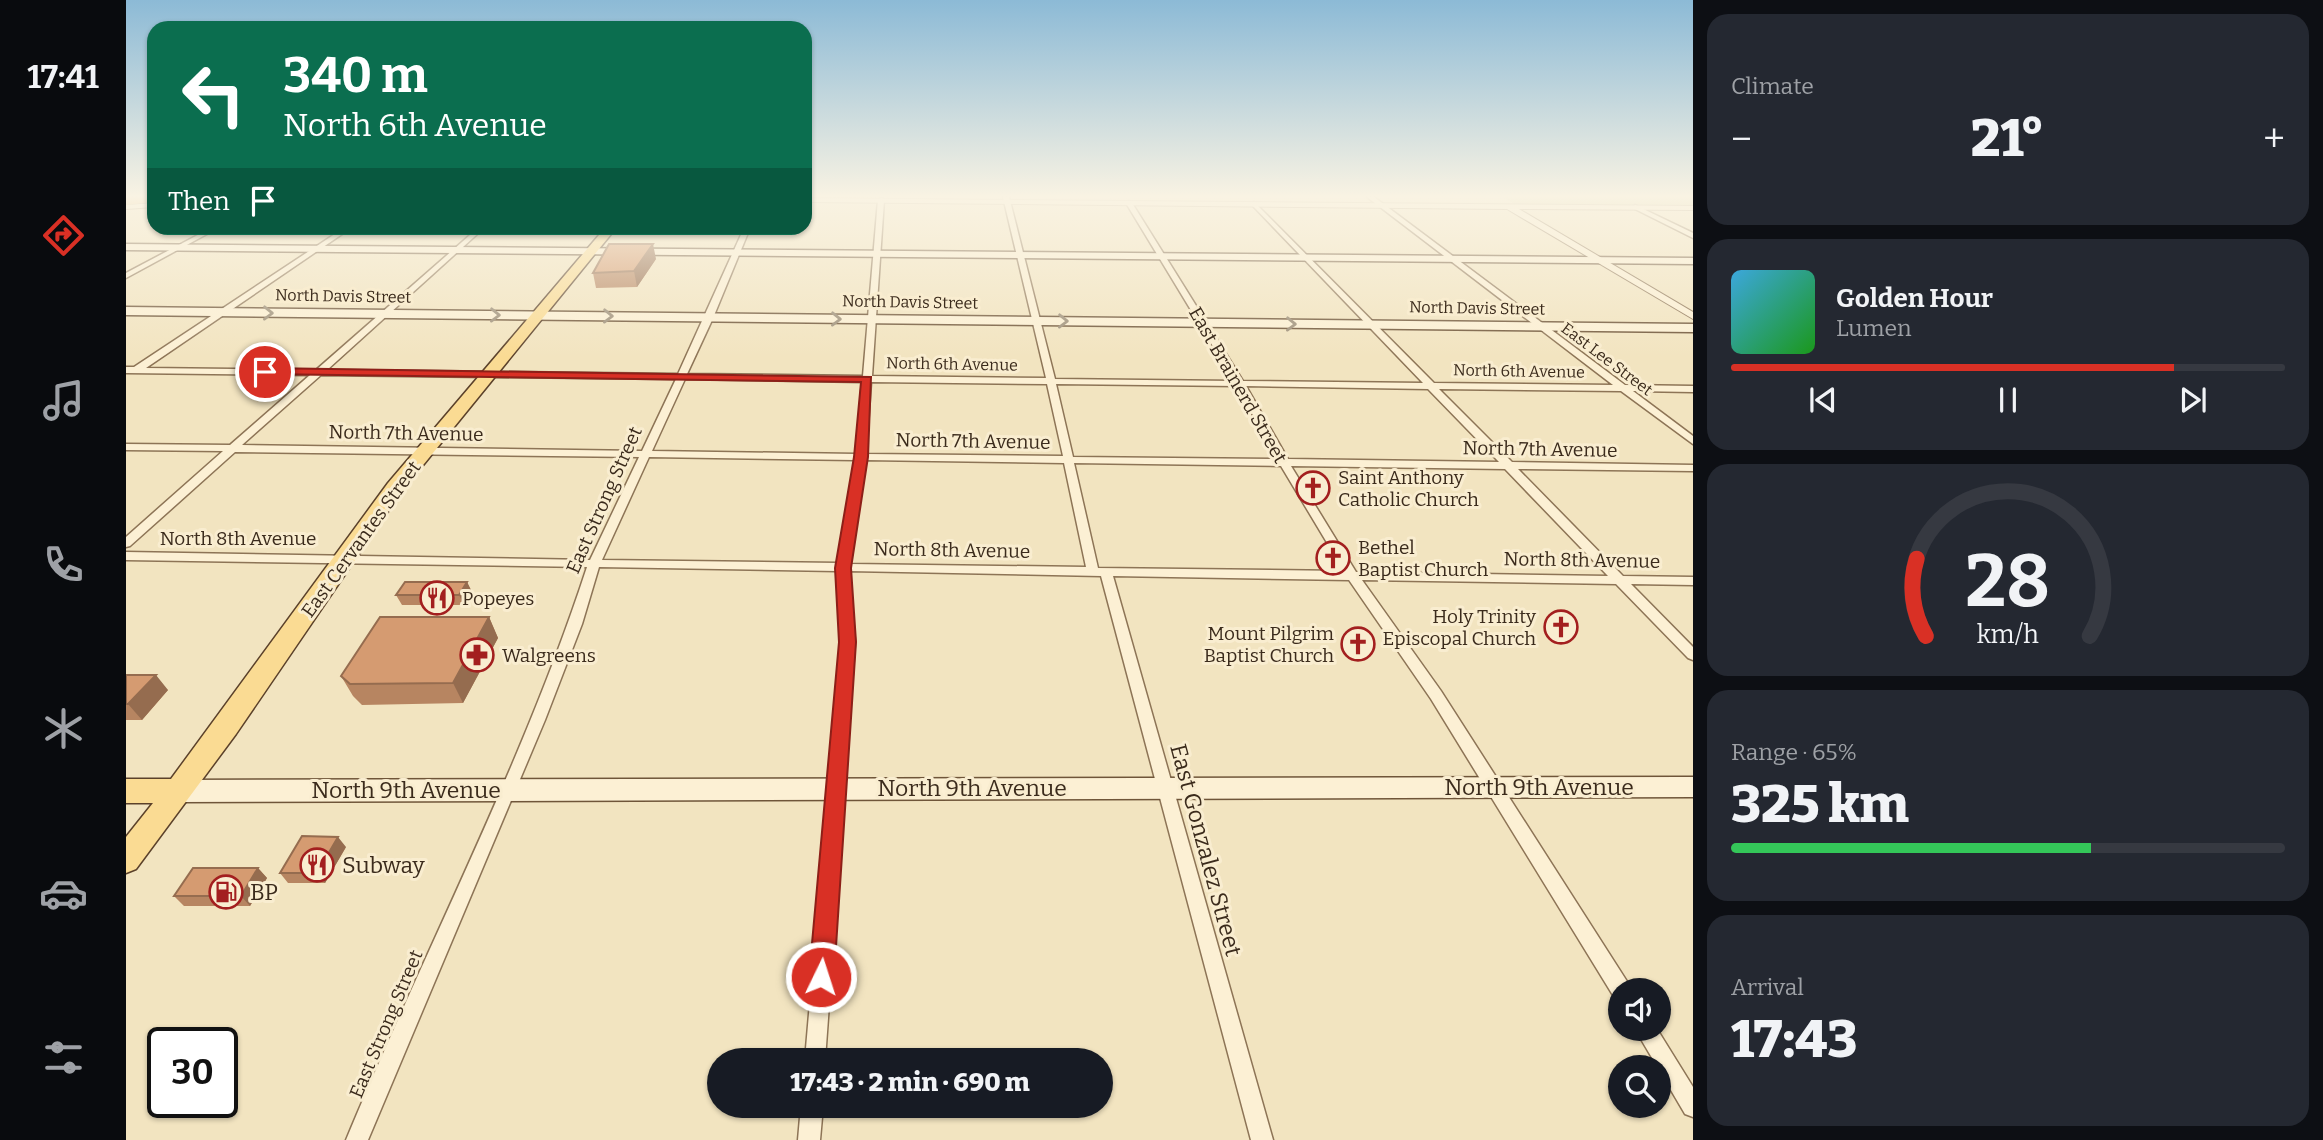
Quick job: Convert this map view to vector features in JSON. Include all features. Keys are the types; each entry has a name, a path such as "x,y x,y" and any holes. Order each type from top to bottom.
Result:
{"main road":[{"path":"483,250 1693,261"},
{"name":"East Cervantes Street","path":"126,860 179,791 395,487 591,251"},
{"name":"North Davis Street","path":"126,311 1693,328"},
{"name":"North 9th Avenue","path":"126,791 1693,787"}],"street":[{"path":"126,276 174,250"},
{"path":"129,372 314,250"},
{"path":"126,542 456,250"},
{"name":"East Gonzalez Street","path":"1019,250 1099,572 1165,788 1262,1140"},
{"name":"East Brainerd Street","path":"1158,250 1240,383 1282,462 1353,576 1436,695 1613,978"},
{"path":"1299,250 1693,655"},
{"name":"East Lee Street","path":"1439,250 1693,442"},
{"path":"1582,250 1693,316"},
{"name":"East Strong Street","path":"357,1140 507,790 575,624 594,564 737,252"},
{"path":"816,1048 848,642 843,568 861,457 877,253"},
{"name":"North 6th Avenue","path":"129,372 1693,389"},
{"name":"North 7th Avenue","path":"126,447 1693,468"},
{"name":"North 8th Avenue","path":"126,556 1693,581"},
{"path":"1652,1041 1693,1106"},
{"path":"809,1140 811,1118"}],"building":[{"path":"606,250 649,250 634,271 593,273"},
{"path":"405,582 467,582 459,595 396,595"},
{"path":"380,617 489,617 453,683 350,684 341,676"},
{"path":"126,675 156,675 126,704"},
{"path":"302,836 338,837 317,873 280,873"},
{"path":"193,868 258,868 241,896 174,896"}],"place":[{"name":"Saint Anthony Catholic Church","path":"1313,488"},
{"name":"Bethel Baptist Church","path":"1333,558"},
{"name":"Popeyes","path":"437,598"},
{"name":"Holy Trinity Episcopal Church","path":"1561,627"},
{"name":"Mount Pilgrim Baptist Church","path":"1358,644"},
{"name":"Walgreens","path":"477,655"},
{"name":"Subway","path":"317,865"},
{"name":"BP","path":"226,892"}],"route":[{"path":"265,372 867,379 861,457 843,568 848,642 821,977"}]}
